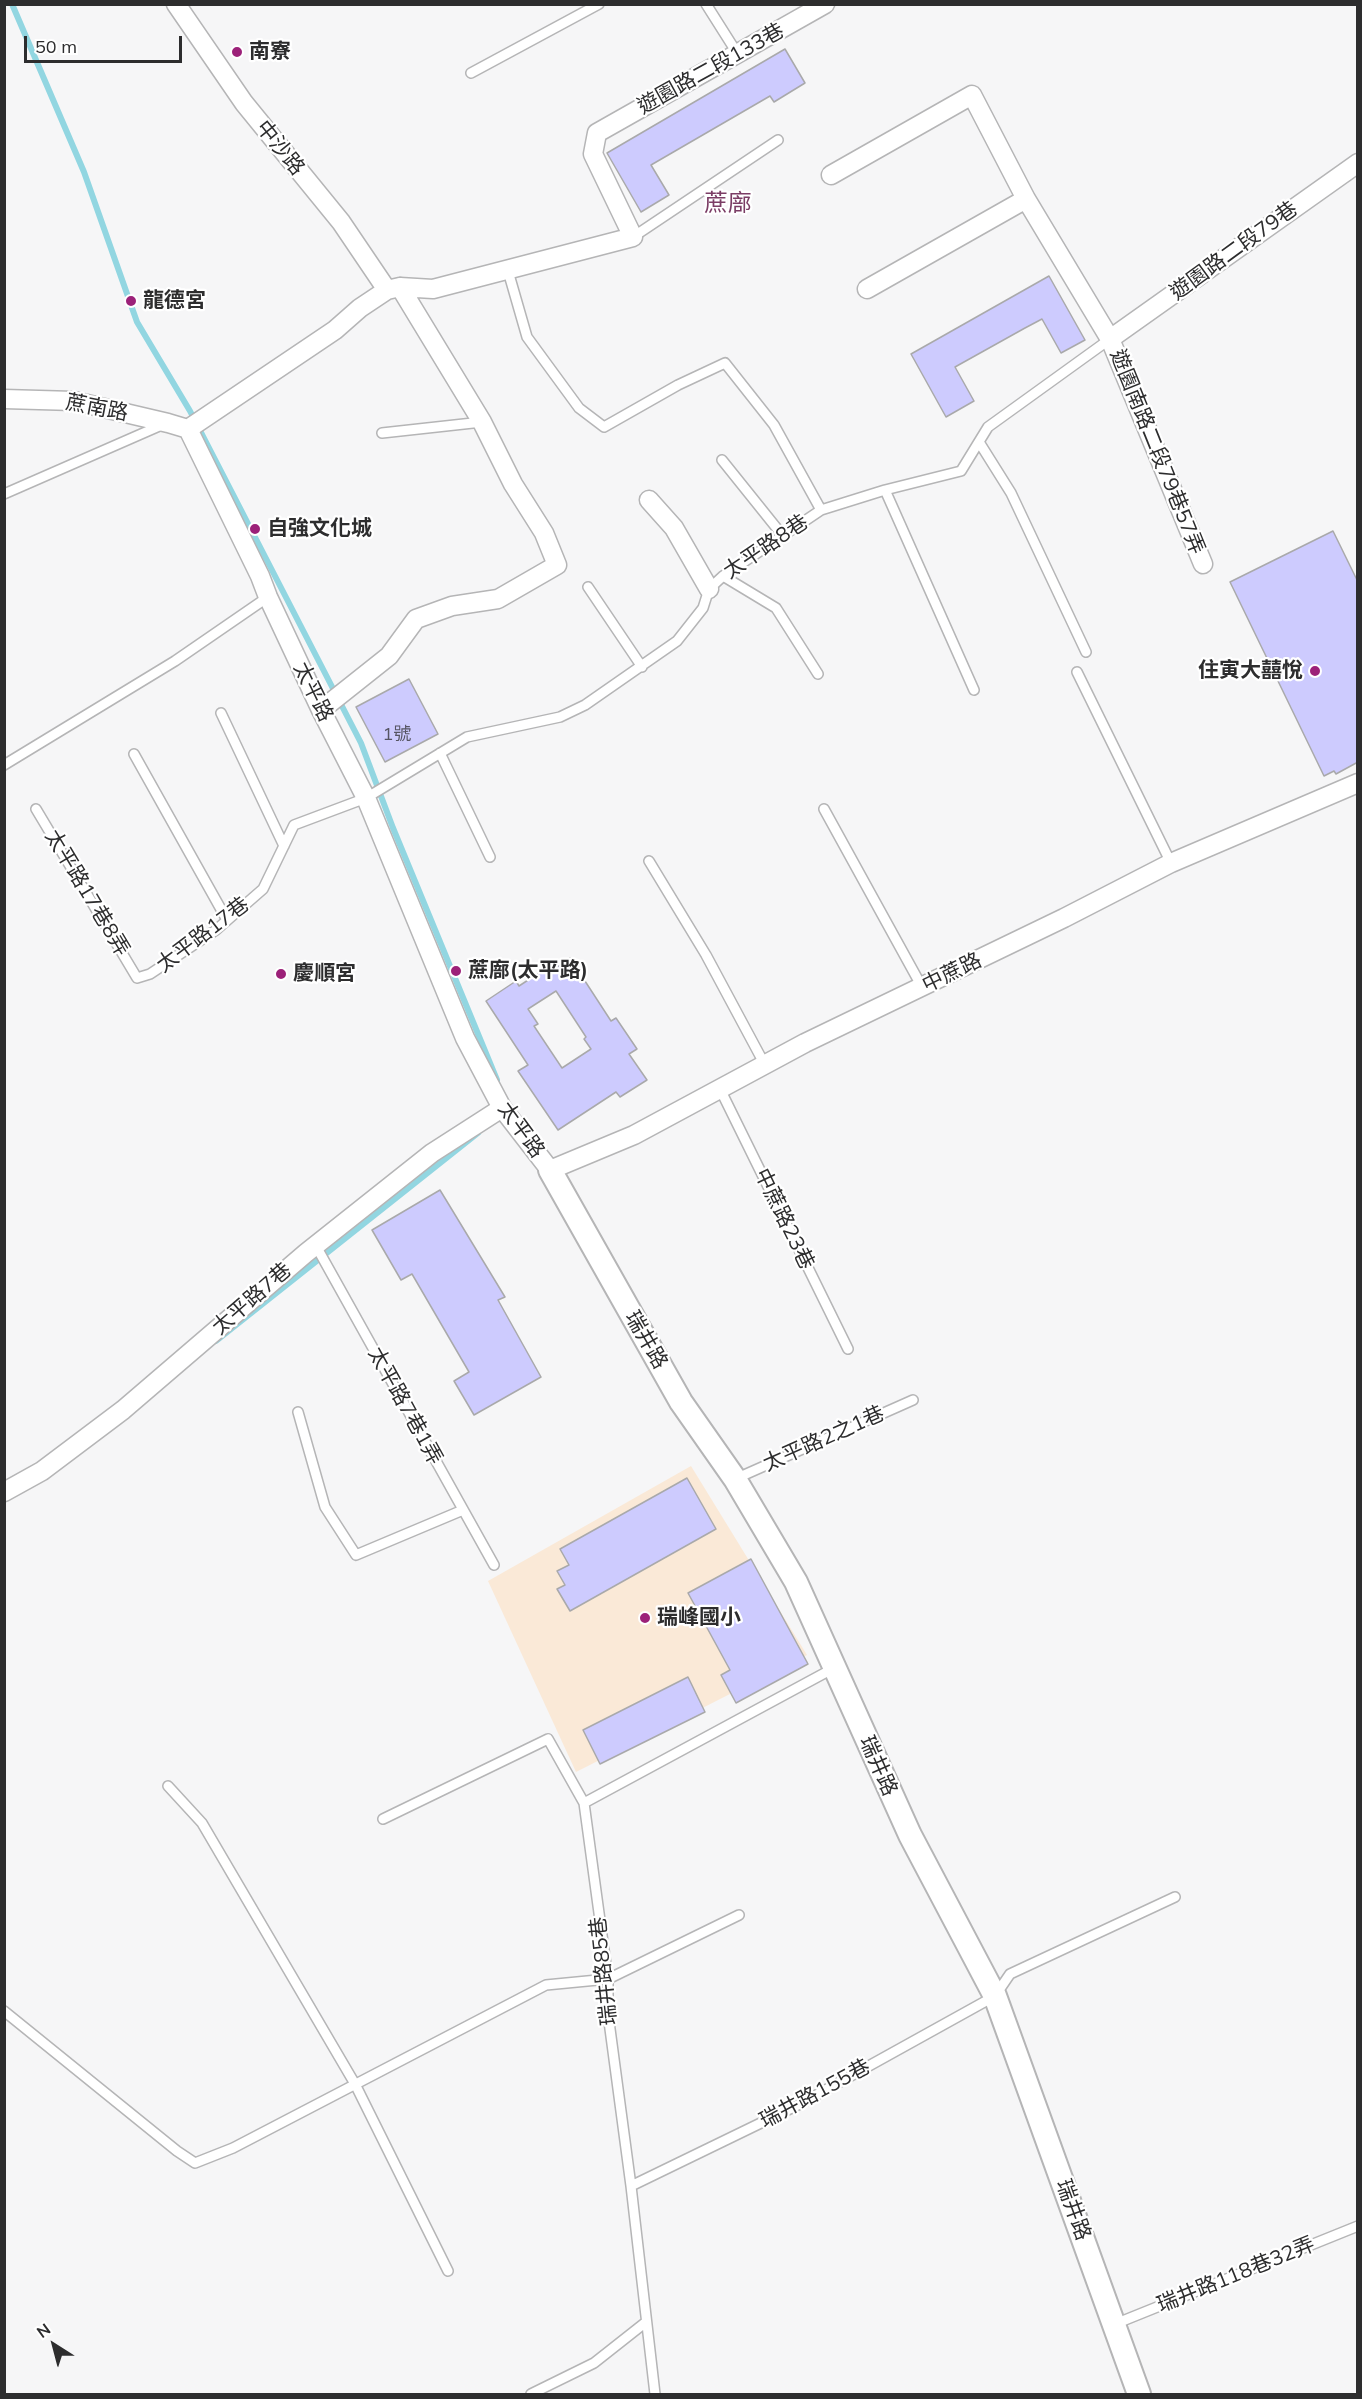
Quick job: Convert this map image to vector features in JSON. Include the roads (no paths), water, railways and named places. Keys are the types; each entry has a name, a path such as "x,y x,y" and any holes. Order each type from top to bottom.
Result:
{"street":[{"name":"中沙路","path":"176,4 244,103 394,289 482,422 513,484 544,533 557,565 498,599 452,606 416,619 389,656 321,710"},
{"name":"遊園路二段133巷","path":"633,237 593,154 597,133 816,7"},
{"name":"遊園南路二段79巷57弄","path":"831,175 972,95 1026,199 1110,339 1203,564"},
{"name":"遊園路二段79巷","path":"1110,339 1358,163"},
{"path":"867,289 1026,199"},
{"path":"188,429 335,330 360,308 394,289 433,288 508,271 633,237"},
{"name":"蔗南路","path":"4,399 74,401 188,429"},
{"name":"太平路","path":"188,429 260,576 321,710 366,798 453,1011 502,1108 550,1170"},
{"path":"649,500 674,528 709,589"},
{"name":"中蔗路","path":"550,1170 634,1136 805,1043 1064,918 1172,863 1358,783"},
{"name":"太平路7巷","path":"4,1492 42,1471 123,1410 316,1246 432,1154 502,1108"},
{"name":"瑞井路","path":"550,1170 681,1402 735,1479 796,1582 910,1835 995,1996 1139,2394"}],"lane":[{"path":"471,73 599,4"},
{"path":"706,4 737,53"},
{"path":"633,237 778,140"},
{"path":"508,271 527,337 579,408 604,428 678,385 725,363 774,425 821,510"},
{"name":"太平路8巷","path":"366,798 467,737 560,717 585,705 677,641 703,608 709,589 723,576 821,510 885,490 961,471 988,427 1110,339"},
{"path":"382,433 482,422"},
{"path":"4,494 168,423"},
{"path":"979,442 1011,493 1086,652"},
{"path":"722,460 783,536"},
{"path":"885,490 974,690"},
{"path":"723,576 776,608 818,674"},
{"path":"588,587 642,667"},
{"path":"4,765 175,661 268,597"},
{"path":"1077,672 1172,863"},
{"path":"221,713 284,846"},
{"path":"440,753 490,857"},
{"path":"134,754 227,920"},
{"name":"太平路17巷","path":"137,978 150,974 227,920 263,890 294,825 366,798"},
{"name":"太平路17巷8弄","path":"36,809 137,978"},
{"path":"824,809 922,987"},
{"path":"649,861 706,955 765,1065"},
{"name":"中蔗路23巷","path":"720,1089 848,1349"},
{"name":"太平路7巷1弄","path":"316,1246 494,1565"},
{"name":"太平路2之1巷","path":"735,1479 913,1400"},
{"path":"298,1412 325,1506 356,1555 463,1510"},
{"path":"584,1803 834,1668"},
{"name":"瑞井路85巷","path":"383,1819 548,1739 584,1803 608,1980 608,2014 655,2394"},
{"path":"168,1786 202,1823 355,2084 448,2271"},
{"path":"995,1996 1010,1974 1175,1897"},
{"path":"4,2011 177,2151 195,2163 233,2148 546,1985 608,1980 739,1915"},
{"name":"瑞井路155巷","path":"631,2186 802,2103 995,1996"},
{"name":"瑞井路118巷32弄","path":"1114,2324 1358,2226"},
{"path":"531,2394 594,2363 646,2322"}],"waterway":[{"path":"12,4 84,172 137,322 190,411 361,743 393,828 497,1080"},
{"path":"216,1341 478,1133"}],"place":[{"name":"南寮","path":"237,52"},
{"name":"龍德宮","path":"131,301"},
{"name":"自強文化城","path":"255,529"},
{"name":"住寅大囍悅","path":"1315,671"},
{"name":"蔗廍(太平路)","path":"456,971"},
{"name":"慶順宮","path":"281,974"},
{"name":"瑞峰國小","path":"645,1618"}],"district":[{"name":"蔗廍","path":"728,204"}]}
